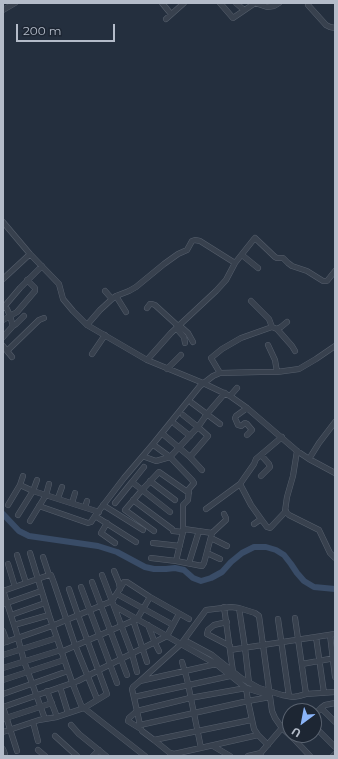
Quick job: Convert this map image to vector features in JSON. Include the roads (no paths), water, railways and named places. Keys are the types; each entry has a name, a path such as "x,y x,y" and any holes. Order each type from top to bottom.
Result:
{"street":[{"path":"3,10 15,3"},
{"path":"162,3 171,14"},
{"path":"166,19 184,3"},
{"path":"220,3 232,18 256,3 268,7 279,3"},
{"path":"236,3 244,10"},
{"path":"308,5 324,24 335,28"},
{"path":"3,222 58,284 63,299 87,325 147,360 227,395 247,408 297,451 335,473"},
{"path":"147,360 178,326 223,284 235,263 254,238 275,257 284,258 292,266 307,271 324,281 327,281 335,271"},
{"path":"87,325 100,310 114,298 136,287 164,264 178,254 187,250 192,241 200,241 235,263"},
{"path":"3,279 30,254"},
{"path":"242,255 258,268"},
{"path":"13,326 12,315 5,308 27,280 42,266"},
{"path":"3,320 17,312 36,291 35,287 27,280"},
{"path":"105,291 114,298 126,312"},
{"path":"251,301 269,319 275,328 292,346 295,352"},
{"path":"147,308 150,304 155,305 188,333 193,342"},
{"path":"3,337 24,316"},
{"path":"7,351 39,320 44,318"},
{"path":"220,373 211,358 212,356 241,338 282,327 287,322"},
{"path":"178,326 186,343"},
{"path":"92,354 105,335"},
{"path":"268,345 275,360 277,372"},
{"path":"3,346 12,357"},
{"path":"39,506 88,523 91,522 124,478 200,386 213,376 220,373 277,372 296,370 335,346"},
{"path":"167,369 181,354"},
{"path":"146,457 156,462 170,457 190,436 207,414 227,395 237,388"},
{"path":"192,403 220,424"},
{"path":"247,408 235,418 238,425 241,426 245,423 252,430 247,436"},
{"path":"183,415 198,426 208,436 190,457"},
{"path":"309,459 318,443 335,422"},
{"path":"175,424 190,436"},
{"path":"164,435 190,457 202,470"},
{"path":"206,509 240,484 256,460 282,437"},
{"path":"155,446 170,457 194,481 189,489 188,500 183,505 183,530 176,561"},
{"path":"297,451 293,476 285,508 286,512 319,530 330,553 335,558"},
{"path":"261,455 270,465 261,476"},
{"path":"115,503 144,467"},
{"path":"154,531 125,510 150,481 159,472 188,493"},
{"path":"8,506 20,485 23,476"},
{"path":"18,515 33,491 37,480"},
{"path":"150,481 175,500"},
{"path":"132,482 170,512"},
{"path":"30,521 46,495 49,484"},
{"path":"240,484 250,505 267,527 270,528 286,512"},
{"path":"20,485 33,491 85,507 136,542"},
{"path":"58,498 62,487"},
{"path":"72,503 75,493"},
{"path":"133,500 173,530 199,530 212,535 227,546"},
{"path":"85,507 87,501"},
{"path":"104,505 143,530"},
{"path":"151,558 202,566 212,535 226,520 224,514"},
{"path":"254,524 261,520"},
{"path":"107,523 101,533 116,543"},
{"path":"189,564 199,530"},
{"path":"153,544 180,546"},
{"path":"30,553 52,626 78,698 84,708 145,756"},
{"path":"207,553 220,559"},
{"path":"17,555 26,583"},
{"path":"43,557 97,700"},
{"path":"8,564 15,587"},
{"path":"114,571 119,583 118,592"},
{"path":"102,574 132,654 137,672"},
{"path":"45,719 24,661 11,615 5,603 3,591 49,576"},
{"path":"92,582 127,675"},
{"path":"113,604 124,582 127,582 189,619"},
{"path":"81,587 117,683"},
{"path":"3,732 84,708 107,694 69,589"},
{"path":"5,603 41,591"},
{"path":"118,592 142,609 173,625"},
{"path":"3,668 61,651 121,626 135,619 150,597"},
{"path":"11,615 45,603"},
{"path":"3,630 5,642 52,626 100,605 113,604 135,619 167,636 212,655 232,674"},
{"path":"224,607 227,622 232,674"},
{"path":"248,756 260,754 282,728 272,711 258,615 239,608 231,607 205,611 182,642 132,688 140,727 145,734 172,754 258,735"},
{"path":"239,608 245,648 248,702 251,720 258,735 268,744"},
{"path":"17,751 5,719 3,707 72,683 154,643 167,636 179,614"},
{"path":"14,626 49,615"},
{"path":"295,618 306,694"},
{"path":"135,619 148,662"},
{"path":"278,619 288,696"},
{"path":"227,622 214,625 208,630 207,634 230,648 245,648 333,635 335,676"},
{"path":"148,625 154,643 159,651"},
{"path":"316,637 324,694"},
{"path":"3,655 57,638"},
{"path":"182,642 247,685 269,694 299,696 306,694 324,694 335,692"},
{"path":"302,664 334,658"},
{"path":"3,680 64,660"},
{"path":"182,662 201,748"},
{"path":"140,681 216,664"},
{"path":"3,694 68,671"},
{"path":"134,697 232,674"},
{"path":"247,685 137,711 129,718 128,721 136,727 140,727 248,702 269,694"},
{"path":"60,688 68,713"},
{"path":"47,691 57,717"},
{"path":"5,719 52,703"},
{"path":"322,707 325,705 335,703"},
{"path":"322,709 335,722"},
{"path":"154,740 251,720"},
{"path":"33,722 38,741"},
{"path":"72,725 79,734 102,754"},
{"path":"322,734 335,747"},
{"path":"55,736 76,756"},
{"path":"300,743 310,756"},
{"path":"213,746 230,756"},
{"path":"38,750 45,756"},
{"path":"93,756 102,754"}],"waterway":[{"path":"3,514 19,531 29,536 98,546 117,552 145,567 154,569 175,568 184,570 193,578 201,581 222,572 242,553 254,547 266,547 276,550 284,555 304,581 314,587 335,589"}]}
